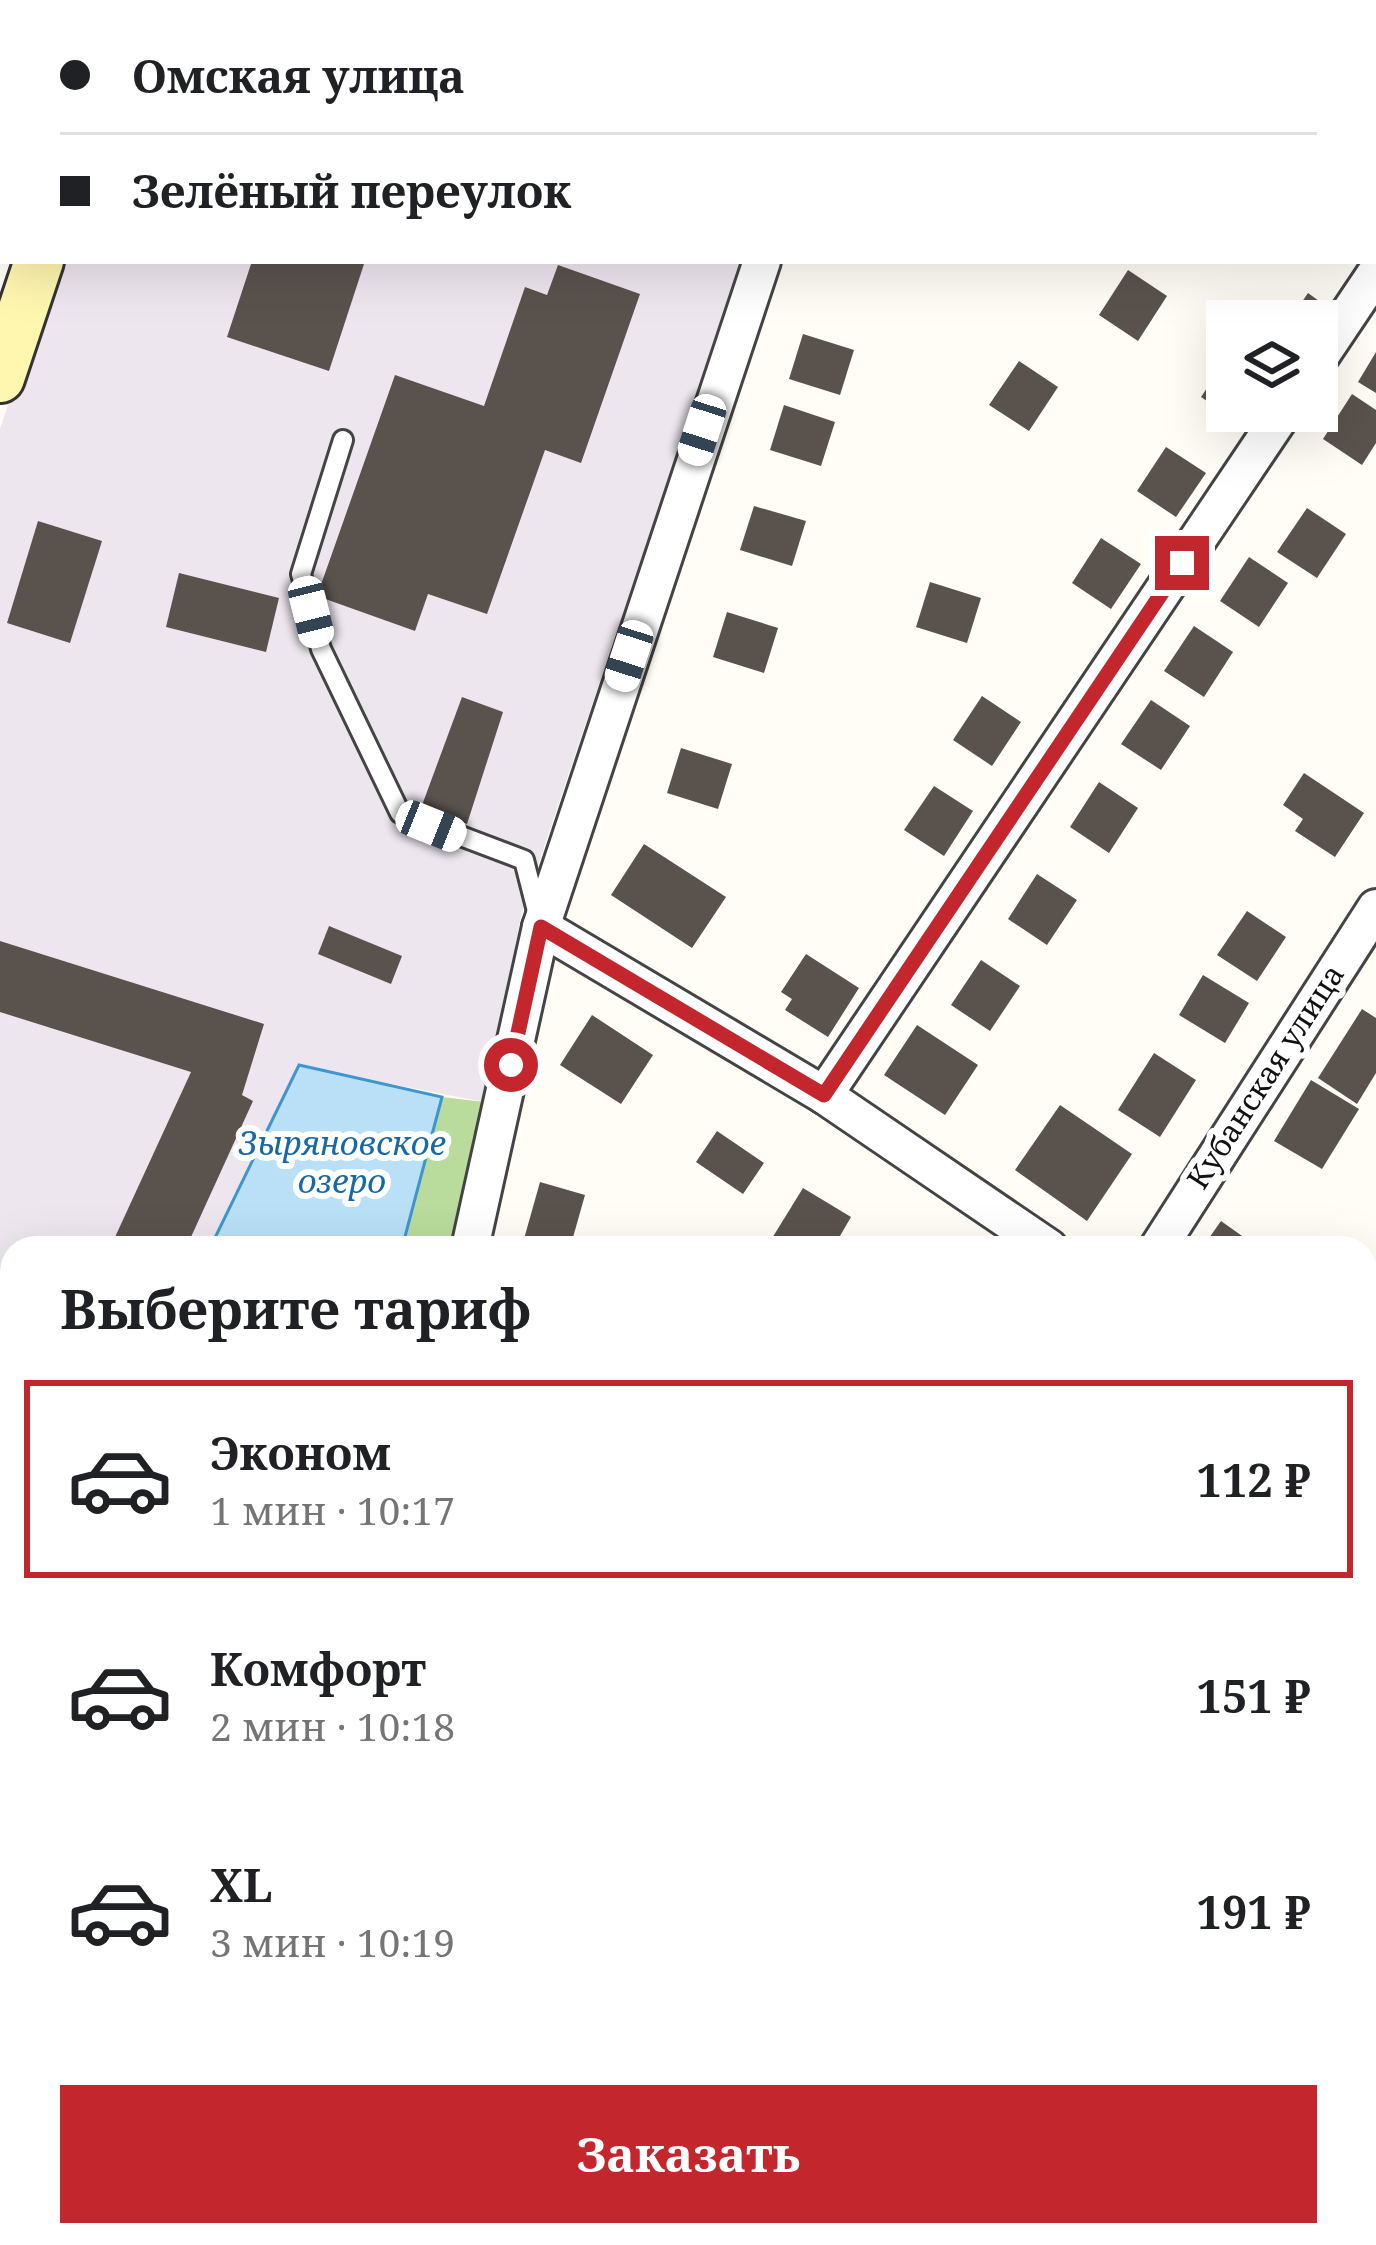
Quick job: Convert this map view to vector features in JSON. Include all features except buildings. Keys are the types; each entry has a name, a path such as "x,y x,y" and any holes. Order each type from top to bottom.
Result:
{"street":[{"path":"0,378 38,264"},
{"path":"473,1236 541,927 716,385 761,264"},
{"path":"1338,330 1376,274"},
{"path":"824,1095 1270,432"},
{"name":"Кубанская улица","path":"1166,1236 1376,908"},
{"path":"541,927 824,1095 1031,1236"}],"lane":[{"path":"343,440 302,574 321,649 400,813 524,860 541,927"}],"shaded area":[{"path":"54,264 741,264 522,912 484,1102 299,1066 216,1236 0,1236 0,429"}],"green space":[{"path":"442,1097 484,1102 455,1236 405,1236"}],"water":[{"name":"Зыряновское озеро","path":"299,1065 442,1097 405,1236 216,1236"}],"route":[{"path":"511,1065 541,927 824,1095 1182,563"}]}
